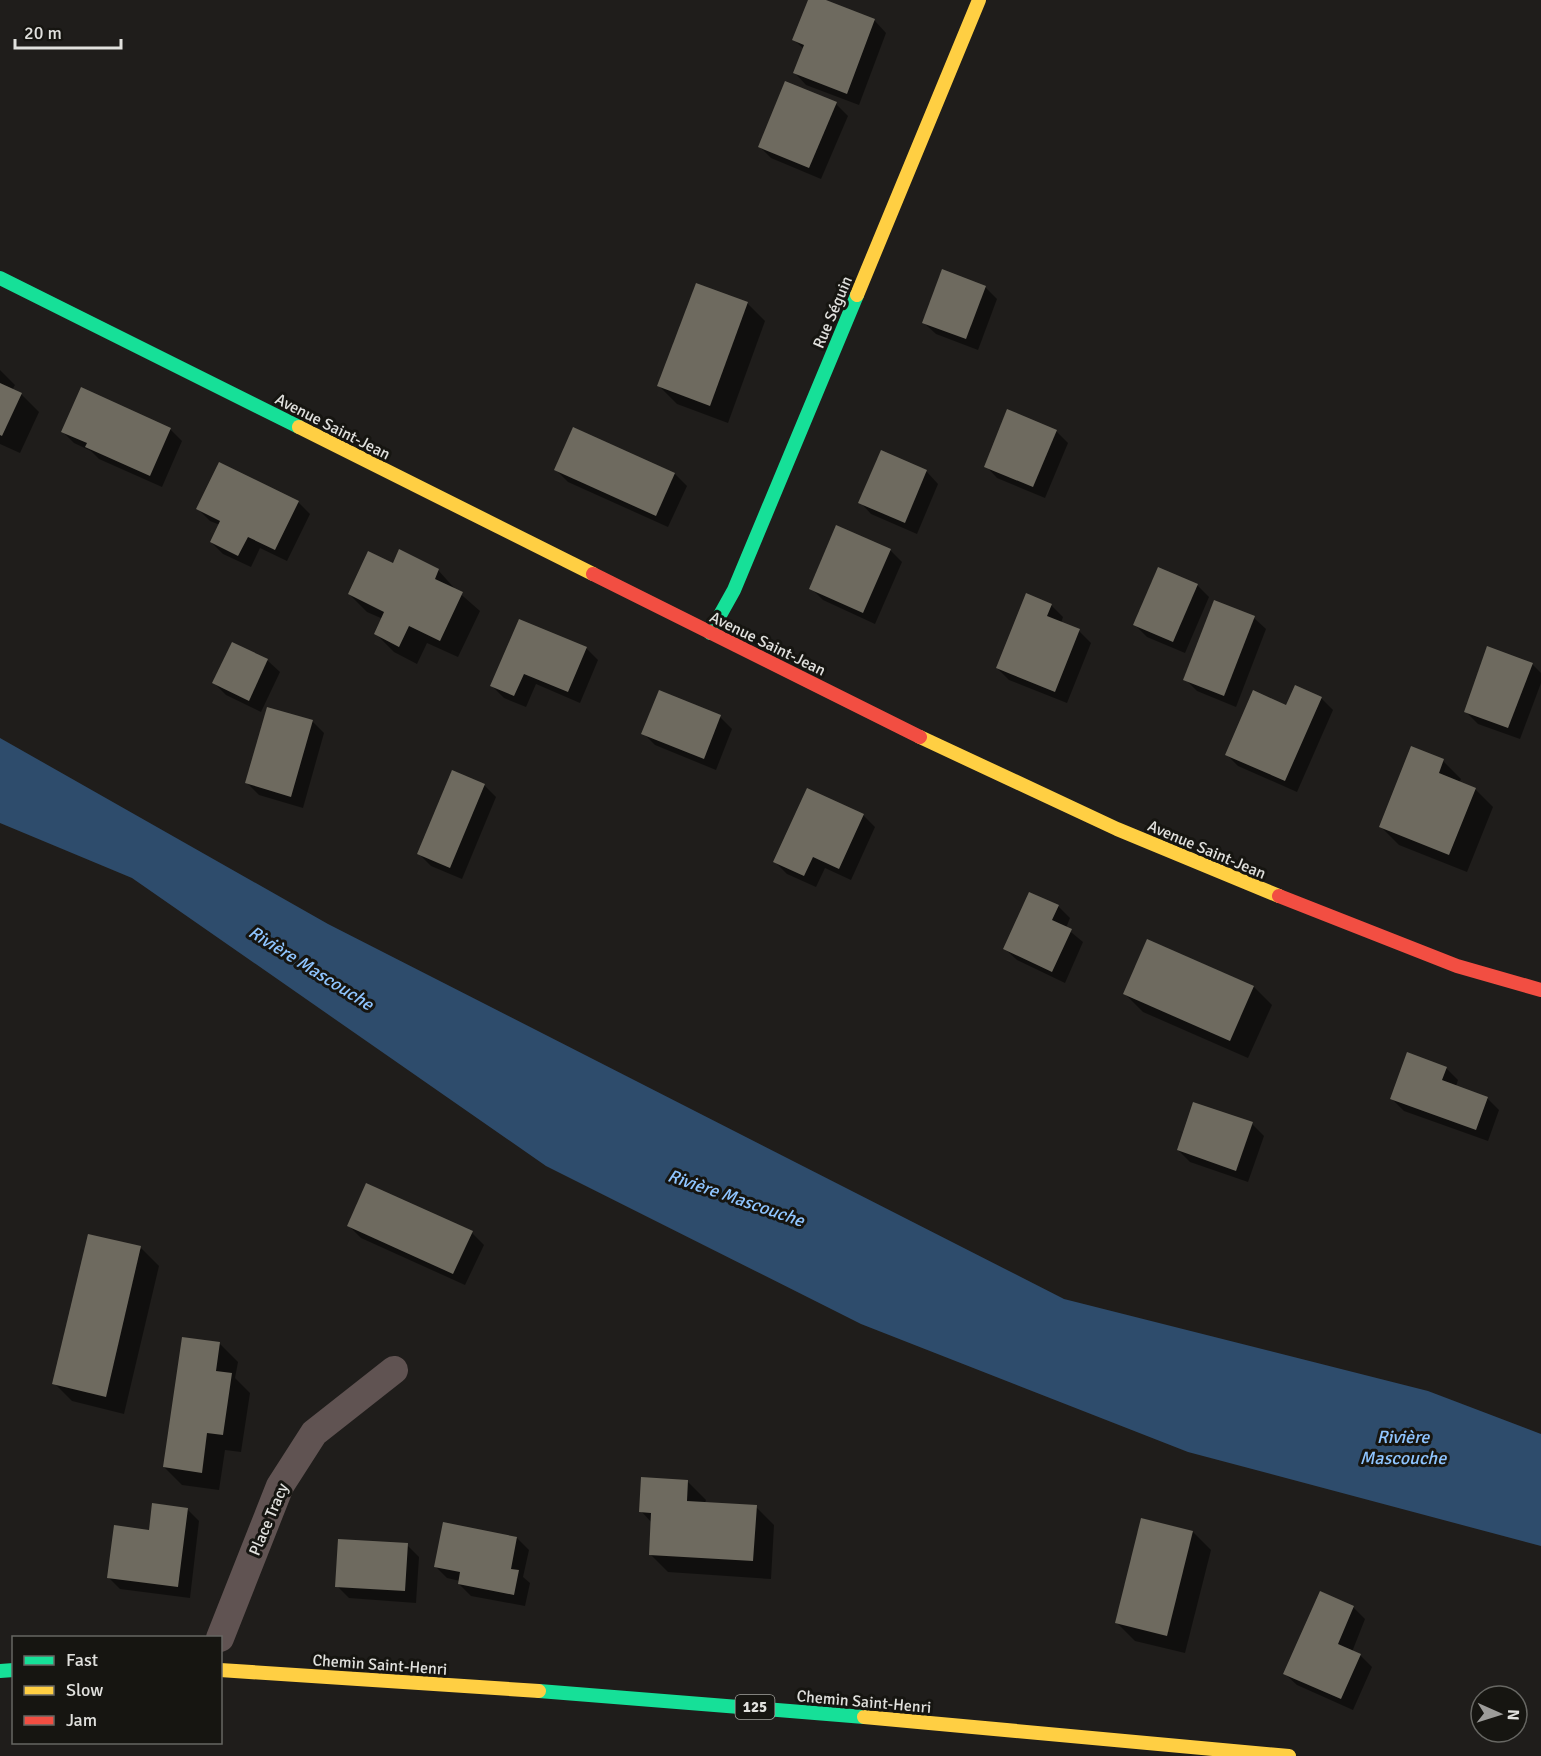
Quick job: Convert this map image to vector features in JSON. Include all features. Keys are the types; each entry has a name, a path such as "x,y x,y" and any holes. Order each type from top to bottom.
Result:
{"street":[{"name":"Rue Séguin","path":"710,633 734,590 979,0"},
{"name":"Avenue Saint-Jean","path":"0,278 928,742 1117,829 1243,882 1457,966 1541,990"},
{"name":"Place Tracy","path":"221,1636 280,1486 314,1433 394,1370"},
{"name":"Chemin Saint-Henri","path":"222,1670 687,1701 1289,1756"}],"water":[{"name":"Rivière Mascouche","path":"0,738 328,924 1064,1299 1428,1391 1541,1434 1541,1546 1188,1452 861,1324 546,1166 132,878 0,823"}],"building":[{"path":"808,0 826,0 875,19 847,94 793,73 804,45 792,40"},
{"path":"785,81 837,102 809,168 758,147"},
{"path":"942,269 986,286 966,339 922,323"},
{"path":"696,283 748,302 710,406 657,386"},
{"path":"0,383 22,393 2,436 0,435"},
{"path":"81,387 171,428 150,476 85,447 87,443 61,432"},
{"path":"1007,409 1057,430 1033,487 984,467"},
{"path":"573,427 675,473 656,516 554,470"},
{"path":"881,450 927,470 905,523 858,503"},
{"path":"219,462 299,501 275,550 248,537 238,556 210,542 220,521 196,509"},
{"path":"836,525 891,549 863,613 809,589"},
{"path":"399,549 439,569 435,579 463,592 440,641 409,626 399,647 374,634 384,612 348,594 368,551 393,563"},
{"path":"1158,567 1198,584 1173,642 1133,625"},
{"path":"1026,593 1052,604 1047,616 1080,629 1055,692 996,668"},
{"path":"1214,600 1255,616 1224,696 1183,680"},
{"path":"519,619 587,647 568,692 524,674 514,696 490,686"},
{"path":"232,642 268,659 249,701 212,683"},
{"path":"1487,646 1533,663 1508,728 1464,712"},
{"path":"1295,685 1322,697 1285,781 1225,755 1253,690 1286,705"},
{"path":"659,690 721,715 704,759 641,734"},
{"path":"267,707 313,720 291,797 245,783"},
{"path":"1411,746 1444,759 1439,773 1476,788 1449,855 1379,827"},
{"path":"452,770 485,784 450,868 417,854"},
{"path":"807,788 864,814 839,869 813,857 804,876 773,862"},
{"path":"1029,892 1059,905 1052,920 1072,929 1052,972 1003,949"},
{"path":"1147,939 1254,986 1230,1041 1123,994"},
{"path":"1407,1052 1447,1067 1442,1080 1488,1097 1476,1130 1390,1099"},
{"path":"1193,1102 1253,1122 1236,1171 1177,1150"},
{"path":"366,1183 473,1231 453,1274 347,1226"},
{"path":"88,1234 141,1246 106,1397 52,1384"},
{"path":"182,1337 220,1342 216,1371 232,1373 223,1435 207,1433 202,1473 163,1467"},
{"path":"641,1477 688,1480 687,1501 757,1505 753,1561 649,1555 651,1513 639,1512"},
{"path":"152,1503 188,1508 178,1587 107,1578 114,1525 149,1530"},
{"path":"1141,1518 1193,1531 1167,1636 1115,1623"},
{"path":"443,1522 517,1537 511,1569 519,1570 514,1595 458,1584 460,1572 434,1567"},
{"path":"338,1539 408,1543 405,1591 335,1587"},
{"path":"1320,1591 1354,1606 1338,1644 1361,1654 1341,1699 1283,1674"}],"traffic: fast":[{"path":"0,278 299,427"},
{"path":"710,633 734,590 857,295"},
{"path":"0,1671 12,1670"},
{"path":"539,1691 864,1717"}],"traffic: slow":[{"path":"857,295 979,0"},
{"path":"299,427 593,574"},
{"path":"920,737 1117,829 1279,896"},
{"path":"222,1670 539,1691"},
{"path":"864,1717 1289,1756"}],"traffic: jam":[{"path":"593,574 920,737"},
{"path":"1279,896 1457,966 1541,990"}]}
